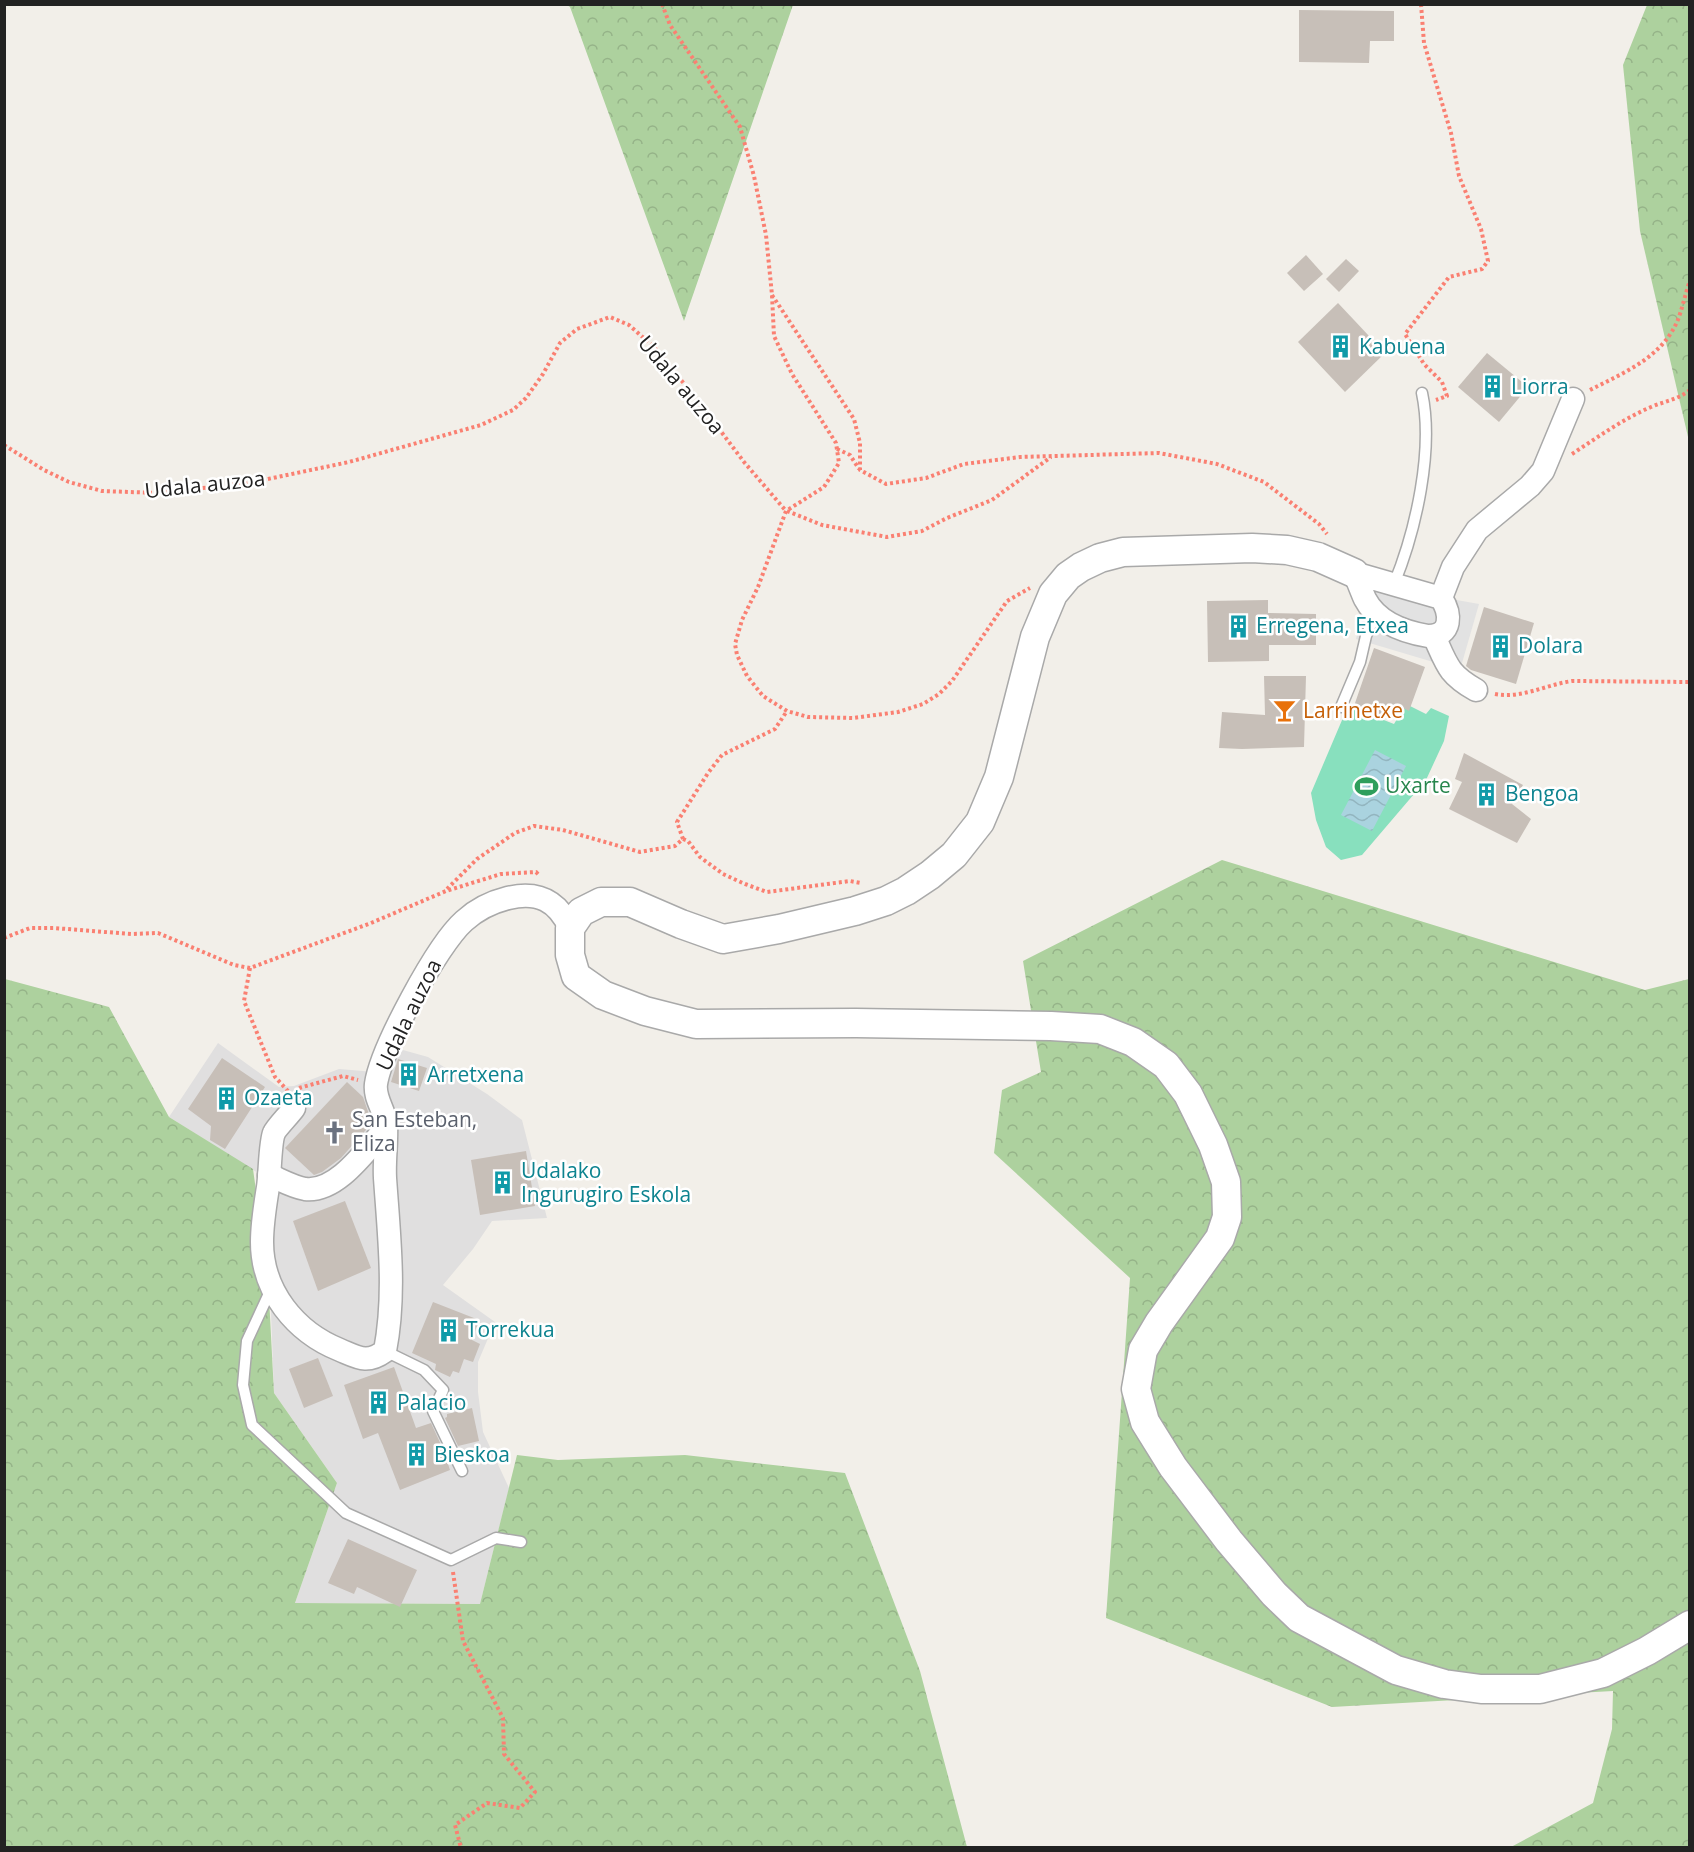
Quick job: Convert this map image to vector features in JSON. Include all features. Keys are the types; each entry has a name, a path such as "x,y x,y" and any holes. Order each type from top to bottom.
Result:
{"street":[{"path":"1441,598 1454,567 1477,530 1530,486 1543,471 1573,399"},
{"path":"1353,573 1365,598 1376,613 1390,624 1405,630 1434,636 1444,631 1449,620 1448,609 1441,598 1353,573 1318,557 1287,550 1123,552 1100,558 1081,567 1068,576 1053,594 1035,637 999,777 980,822 954,855 930,875 886,901 855,911 779,930 723,939 630,902 601,902 581,912 570,928 570,956 576,976 603,995 645,1011 696,1023 915,1024 1100,1029 1133,1042 1166,1065 1188,1094 1213,1146 1226,1182 1227,1217 1220,1238 1159,1323 1143,1350 1137,1389 1145,1422 1173,1467 1229,1542 1274,1594 1299,1618 1396,1670 1444,1684 1481,1689 1540,1689 1603,1672 1647,1651 1689,1625"},
{"path":"1434,636 1450,672 1476,690"},
{"name":"Udala auzoa","path":"385,1351 391,1321 390,1238 385,1177 386,1120 376,1087 388,1050 422,981 452,934 472,914 503,900 532,895 556,906 570,928"},
{"path":"291,1099 274,1132 262,1242 266,1269 272,1287 290,1316 323,1342 368,1360 385,1351"},
{"path":"269,1175 307,1189 323,1187 338,1179 386,1128"}],"lane":[{"path":"1394,584 1407,549 1425,462 1426,421 1422,393"},
{"path":"1341,707 1360,662 1365,636 1376,613"},
{"path":"272,1287 248,1341 243,1385 252,1425 346,1513 451,1560 496,1538 521,1542"},
{"path":"385,1351 424,1370 442,1390 433,1411 462,1471"}],"path":[{"path":"662,4 670,25 740,127 754,176 766,235 774,336 792,374 836,443 839,463 824,487 786,511 735,644 737,656 747,676 763,696 787,711 808,717 853,718 898,712 923,704 939,694 952,681 1007,601 1038,583 1068,576"},
{"path":"1421,4 1424,44 1451,133 1459,176 1481,229 1488,261 1482,269 1449,277 1405,334 1424,364"},
{"path":"1573,399 1642,363 1657,350 1679,318 1689,280"},
{"path":"772,295 854,419 860,442 860,470"},
{"name":"Udala auzoa","path":"4,445 44,470 69,482 102,492 158,493 238,484 349,462 481,425 513,410 526,398 543,374 560,343 578,329 610,316 629,325 654,347 744,462 786,511"},
{"path":"1570,456 1611,428 1651,407 1679,398 1689,390"},
{"path":"837,449 850,455 860,470 886,484 926,478 964,464 1020,457 1159,453 1217,464 1264,482 1319,524 1332,540"},
{"path":"786,511 822,525 887,537 922,531 992,500 1052,456"},
{"path":"1476,690 1508,697 1518,696 1556,683 1572,681 1689,682"},
{"path":"787,711 775,729 722,755 677,822 683,838 700,857 723,874 767,892 850,882 906,891"},
{"path":"4,938 30,928 131,934 158,933 234,965 250,968 371,923 446,891 477,859 515,833 534,826 563,830 639,852 675,846 683,838"},
{"path":"250,968 244,1001 275,1077 291,1099 344,1076 376,1087"},
{"path":"451,1560 463,1641 503,1718 504,1754 536,1792 520,1808 487,1803 455,1825 461,1848"}],"shaded area":[{"path":"1370,574 1451,599 1479,604 1460,670 1356,639"},
{"path":"218,1043 279,1087 294,1086 339,1069 375,1072 385,1045 428,1057 487,1094 522,1120 547,1218 492,1221 473,1249 443,1285 495,1322 478,1362 478,1392 483,1432 509,1488 480,1604 295,1603 337,1483 274,1393 266,1178 169,1117"}],"green space":[{"path":"567,5 793,5 684,321 570,7"},
{"path":"1647,5 1689,5 1689,441 1640,231 1623,65"},
{"name":"Uxarte","path":"1406,704 1426,714 1431,708 1449,716 1444,741 1426,780 1362,855 1341,860 1326,847 1316,820 1311,793 1348,706 1394,724"},
{"path":"1222,860 1645,990 1689,979 1689,1847 1511,1847 1593,1803 1612,1729 1613,1691 1332,1707 1106,1618 1130,1278 994,1153 1002,1090 1041,1072 1023,961"},
{"path":"5,979 109,1007 169,1117 253,1169 268,1278 274,1393 337,1483 295,1603 480,1604 517,1455 558,1460 685,1455 845,1473 920,1671 967,1847 5,1848"}],"water":[{"path":"1375,750 1406,766 1372,831 1341,815"}],"building":[{"path":"1299,10 1394,11 1394,41 1370,41 1369,63 1299,62"},
{"path":"1306,255 1323,274 1304,291 1287,273"},
{"path":"1346,259 1359,271 1339,292 1326,279"},
{"name":"Kabuena","path":"1338,303 1385,353 1345,392 1298,342"},
{"name":"Liorra","path":"1487,353 1528,387 1499,422 1458,387"},
{"name":"Erregena, Etxea","path":"1268,600 1268,613 1316,614 1316,645 1269,645 1269,661 1208,662 1207,601"},
{"name":"Dolara","path":"1484,607 1534,623 1516,684 1471,670 1466,666"},
{"name":"Uxarte","path":"1374,648 1425,667 1409,711 1401,707 1397,720 1354,706"},
{"name":"Larrinetxe","path":"1264,676 1306,676 1304,747 1219,748 1222,712 1265,715"},
{"name":"Bengoa","path":"1464,753 1523,785 1512,804 1531,819 1517,843 1449,809 1462,782 1455,779"},
{"name":"Ozaeta","path":"222,1058 265,1087 225,1149 210,1140 211,1126 188,1109"},
{"name":"Arretxena","path":"398,1059 427,1068 419,1091 391,1082"},
{"name":"San Esteban, Eliza","path":"347,1082 363,1097 372,1123 341,1158 314,1175 285,1148"},
{"name":"Udalako Ingurugiro Eskola","path":"526,1151 535,1206 480,1215 471,1160"},
{"path":"345,1201 371,1268 318,1291 293,1221"},
{"name":"Torrekua","path":"433,1302 479,1320 472,1340 480,1344 473,1362 464,1359 459,1373 453,1371 450,1377 435,1370 436,1364 412,1353"},
{"path":"318,1358 333,1396 304,1408 289,1369"},
{"path":"394,1367 416,1428 431,1423 450,1470 400,1490 378,1433 363,1439 344,1385"},
{"path":"472,1408 479,1441 458,1446 445,1418 447,1414"},
{"path":"348,1539 417,1570 400,1607 357,1587 354,1594 328,1583"}],"place":[{"name":"Kabuena","path":"1341,347"},
{"name":"Liorra","path":"1493,387"},
{"name":"Erregena, Etxea","path":"1238,626"},
{"name":"Dolara","path":"1500,646"},
{"name":"Larrinetxe","path":"1285,711"},
{"name":"Uxarte","path":"1367,786"},
{"name":"Bengoa","path":"1487,794"},
{"name":"Arretxena","path":"409,1075"},
{"name":"Ozaeta","path":"226,1098"},
{"name":"San Esteban, Eliza","path":"334,1132"},
{"name":"Udalako Ingurugiro Eskola","path":"503,1183"},
{"name":"Torrekua","path":"448,1330"},
{"name":"Palacio","path":"379,1403"},
{"name":"Bieskoa","path":"416,1455"}]}
